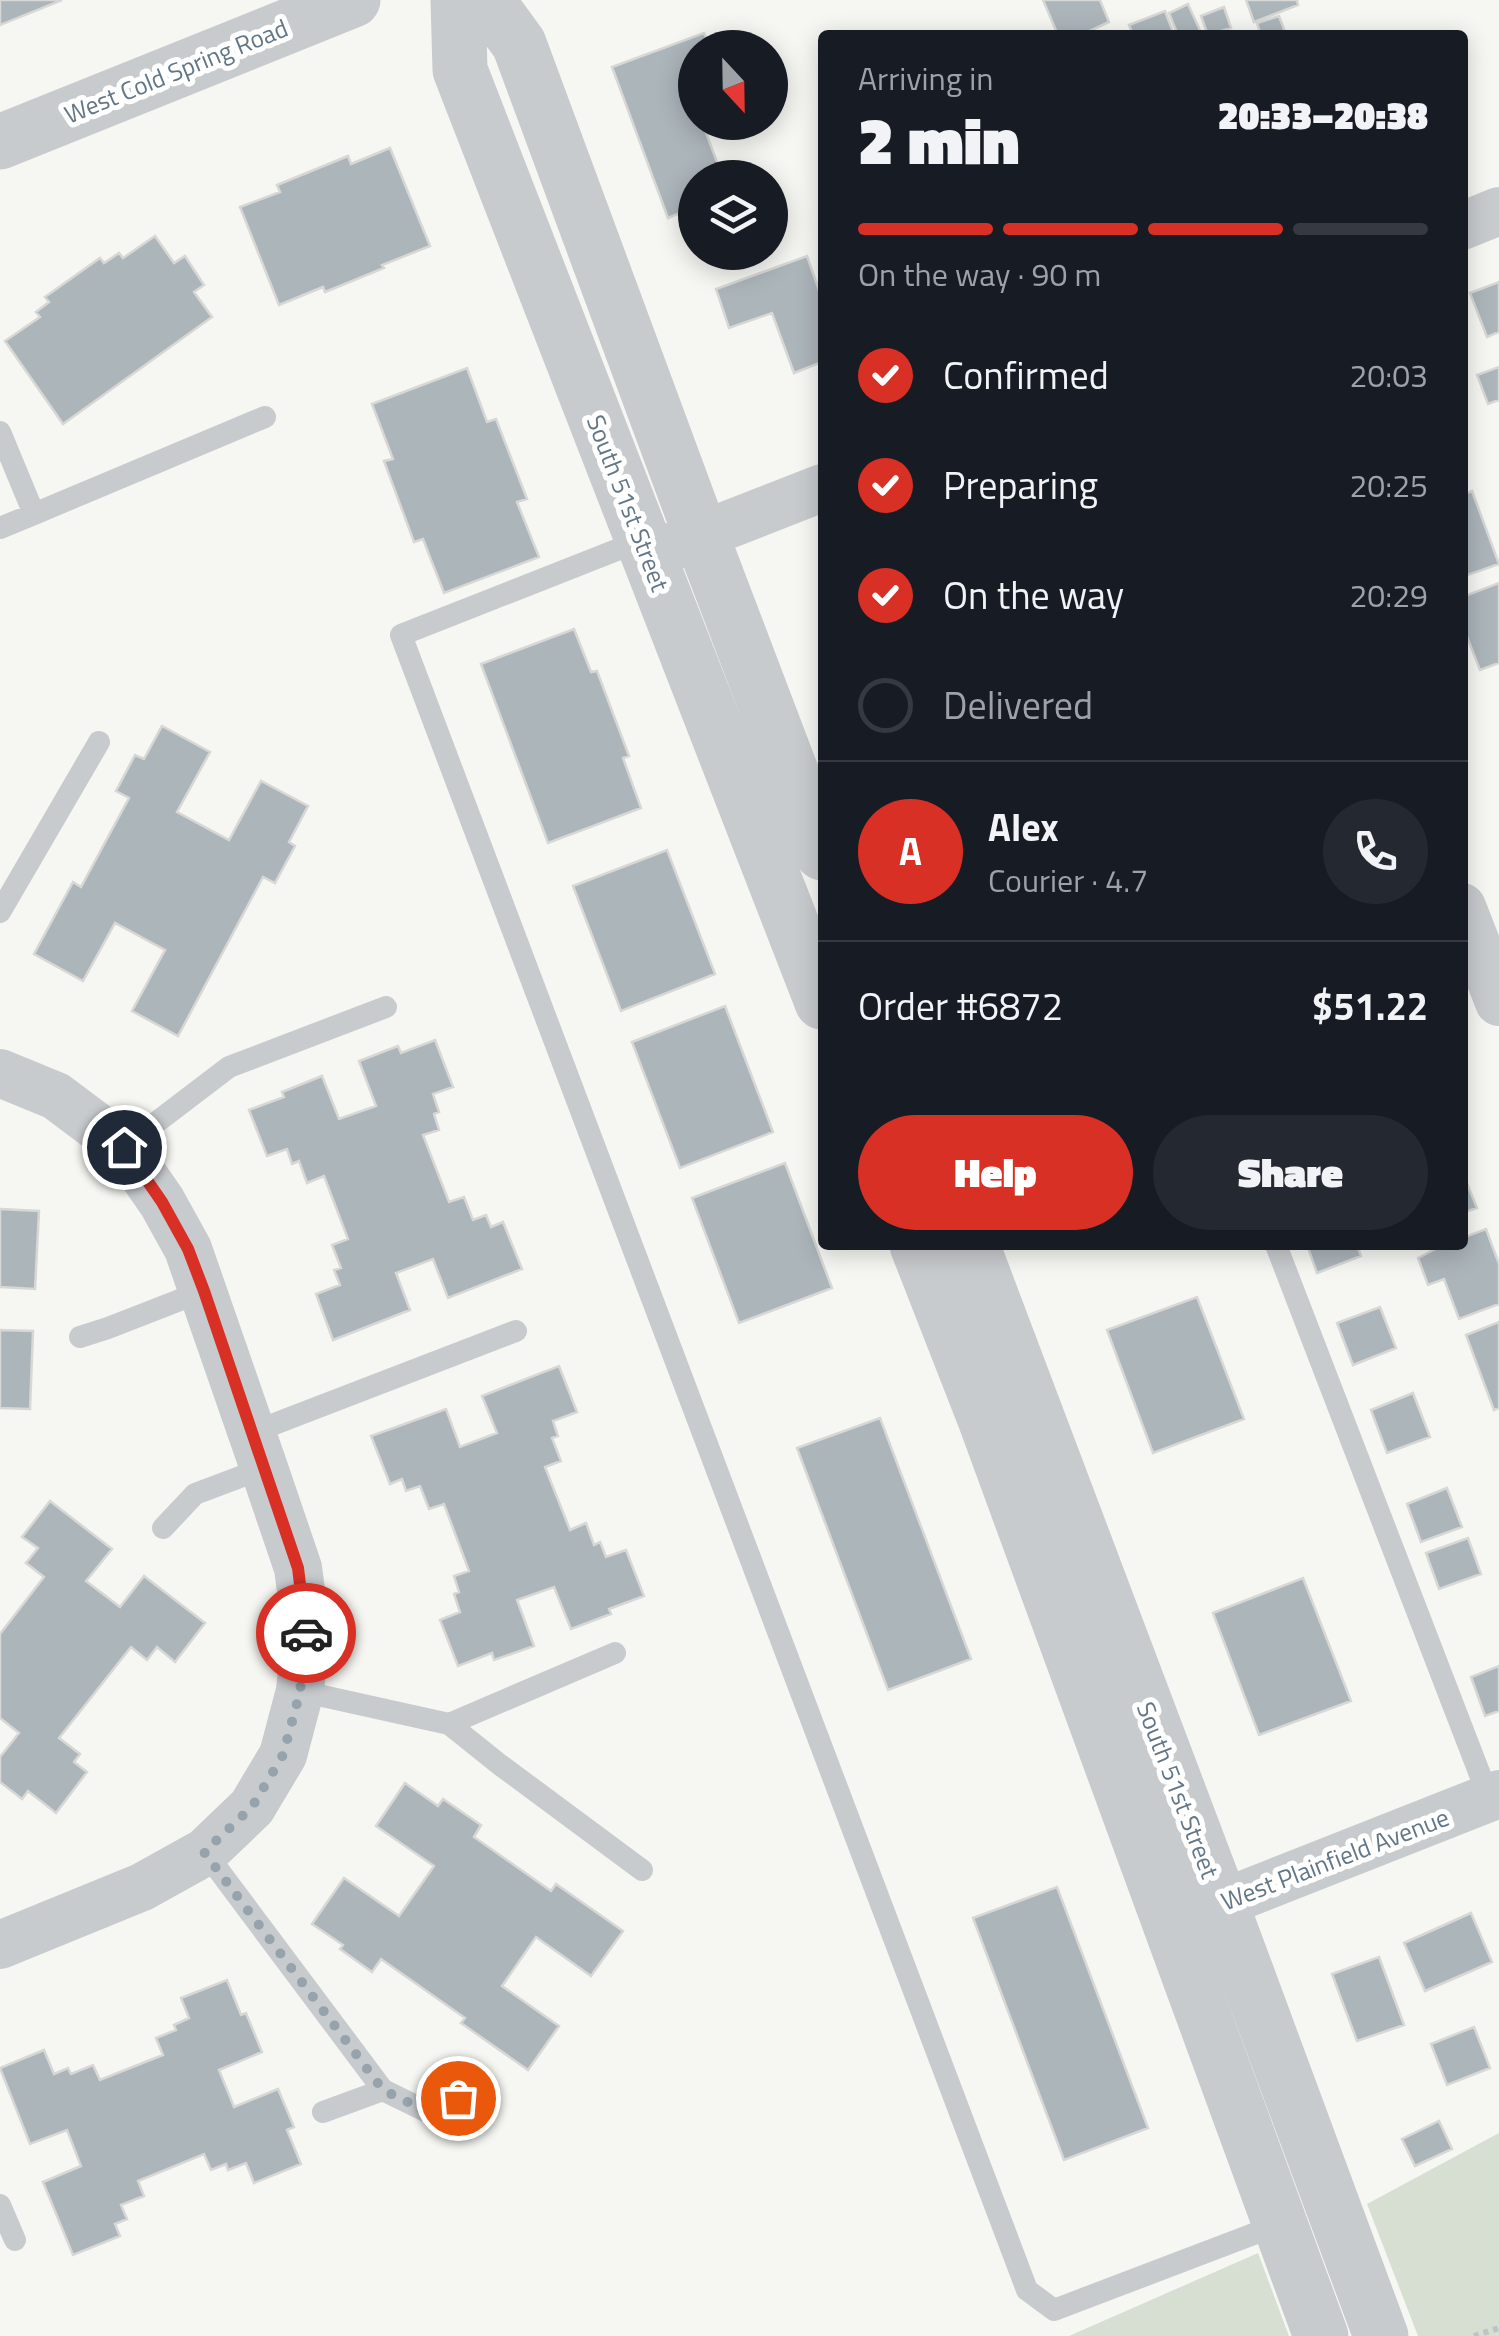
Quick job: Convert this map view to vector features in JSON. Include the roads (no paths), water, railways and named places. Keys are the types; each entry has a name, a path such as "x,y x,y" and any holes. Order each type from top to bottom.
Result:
{"street":[{"name":"West Cold Spring Road","path":"0,142 353,0"},
{"name":"South 51st Street","path":"458,0 460,70 818,992"},
{"path":"487,0 519,44 818,842"},
{"path":"1468,224 1499,212"},
{"path":"646,548 702,536 818,490"},
{"path":"1468,922 1499,1002"},
{"path":"0,1073 56,1096 124,1147 188,1249 298,1568 306,1628 300,1692 283,1755 252,1807 204,1852 142,1887 0,1945"},
{"name":"South 51st Street","path":"919,1250 985,1419 1321,2336"},
{"name":"South 51st Street","path":"974,1250 1380,2336"},
{"name":"West Plainfield Avenue","path":"1170,1924 1494,1796"},
{"path":"1280,2224 1333,2203"}],"lane":[{"path":"0,528 266,417"},
{"path":"0,432 34,514"},
{"path":"646,548 401,635 1027,2290 1054,2310 1280,2224"},
{"path":"0,912 99,742"},
{"path":"124,1147 229,1068 386,1007"},
{"path":"1278,1250 1494,1796"},
{"path":"80,1336 204,1291"},
{"path":"163,1528 195,1494 258,1450 516,1331"},
{"path":"450,1724 615,1652"},
{"path":"300,1692 450,1724 642,1870"},
{"path":"204,1852 383,2090 434,2115 482,2081"},
{"path":"322,2112 383,2090"},
{"path":"0,2205 16,2240"}]}
